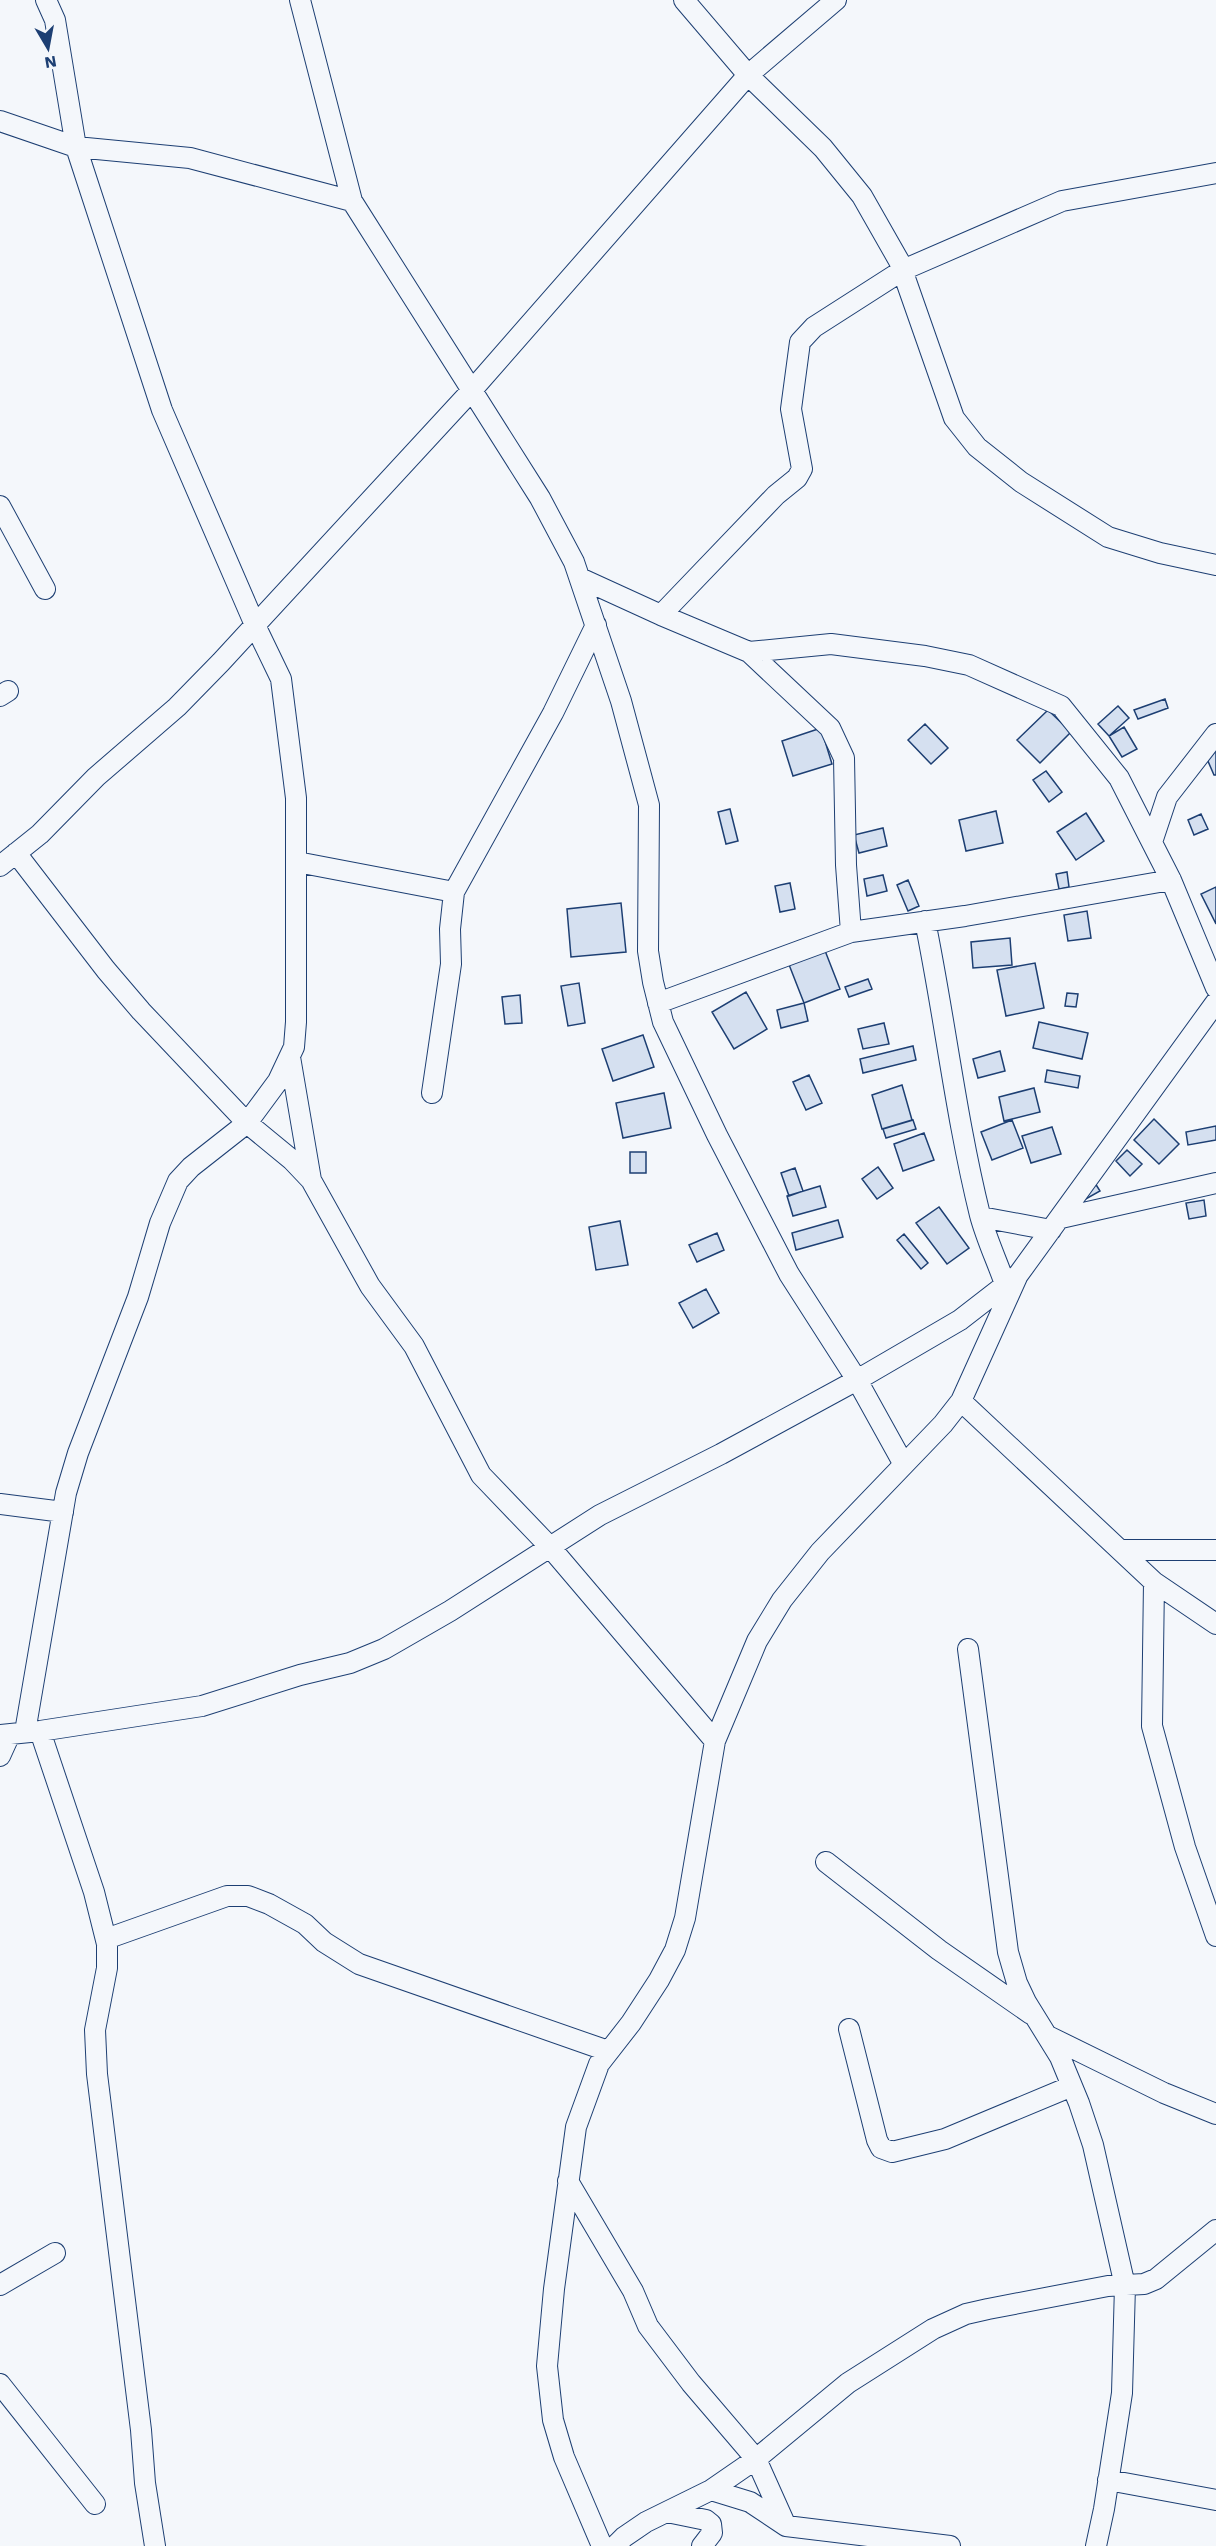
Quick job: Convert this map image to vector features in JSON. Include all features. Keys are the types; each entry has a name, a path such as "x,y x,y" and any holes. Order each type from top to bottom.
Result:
{"street":[{"path":"46,0 55,20 76,147 162,410 255,625 281,679 296,798 296,1022 291,1058 311,1180"},
{"path":"300,0 352,201 540,498 580,578 621,701 649,805 648,951 663,1022 717,1135 784,1264 857,1380 903,1463"},
{"path":"684,0 748,75 823,148 862,196 903,270 954,418 977,447 1021,482 1108,537 1160,553 1216,565"},
{"path":"0,866 40,834 96,777 177,706 473,389 748,75 836,0"},
{"path":"0,121 76,147 190,158 352,201"},
{"path":"661,615 776,495 796,478 802,469 791,409 800,342 814,327 903,270 1062,201 1216,173"},
{"path":"0,506 45,589"},
{"path":"580,578 749,652 830,728 844,758 846,865 851,932"},
{"path":"432,1093 451,964 450,929 454,892 554,713 596,625"},
{"path":"749,652 831,644 925,656 969,665 1060,706 1119,778 1171,880 1216,988"},
{"path":"1152,842 1167,797 1216,734"},
{"path":"16,853 106,970 141,1011 247,1123 292,1160 311,1180 370,1286 414,1346 481,1475 550,1547 715,1741"},
{"path":"297,862 454,892"},
{"path":"658,1003 851,932 1171,880"},
{"path":"602,2546 553,2420 547,2366 568,2181 576,2127 587,2092 599,2064 642,2006 675,1950 685,1918 715,1741 757,1641 782,1600 820,1552 942,1424 961,1401 1011,1279 981,1217 962,1136 941,998 925,921"},
{"path":"19,1733 202,1706 300,1675 350,1663 384,1649 431,1622 600,1515 721,1455 960,1320 1011,1279 1056,1224 1216,1002"},
{"path":"0,1756 19,1733 63,1512 78,1453 138,1298 160,1222 178,1181 191,1167 247,1123 278,1081 291,1058"},
{"path":"981,1217 1056,1224 1216,1183"},
{"path":"961,1401 1154,1582 1216,1624"},
{"path":"0,1503 63,1512"},
{"path":"1120,1550 1216,1550"},
{"path":"1154,1582 1152,1726 1185,1847 1216,1936"},
{"path":"968,1649 1008,1952 1017,1983 1048,2036 1072,2086 1093,2145 1125,2286 1122,2393 1096,2546"},
{"path":"19,1733 94,1892 106,1939 107,1968 95,2030 97,2074 141,2430 145,2483 155,2546"},
{"path":"826,1862 939,1950 1036,2018"},
{"path":"106,1939 227,1896 248,1896 269,1904 305,1924 324,1942 359,1964 608,2051"},
{"path":"849,2030 877,2140 881,2148 892,2152 945,2139 1072,2086"},
{"path":"1048,2036 1164,2093 1216,2114"},
{"path":"568,2181 633,2291 648,2326 691,2383 756,2459 786,2526"},
{"path":"615,2546 624,2537 711,2490 756,2459 848,2383 944,2324 966,2314 988,2309 1108,2286 1144,2284 1156,2279 1216,2230"},
{"path":"0,2285 55,2253"},
{"path":"0,2384 96,2504"},
{"path":"1108,2480 1216,2500"},
{"path":"711,2490 750,2502 786,2526 937,2545"},
{"path":"667,2512 706,2520 711,2524 711,2533 702,2546"}],"building":[{"path":"1165,699 1168,708 1138,719 1134,710"},
{"path":"1118,706 1129,718 1109,736 1098,724"},
{"path":"1048,710 1071,732 1040,763 1017,740"},
{"path":"925,724 948,748 931,764 908,740"},
{"path":"1124,727 1137,749 1122,757 1109,736"},
{"path":"821,728 832,764 793,776 782,741"},
{"path":"1216,747 1216,775 1214,775 1204,752"},
{"path":"1046,771 1062,792 1049,802 1033,780"},
{"path":"730,809 738,841 726,844 718,812"},
{"path":"996,811 1003,843 966,851 959,820"},
{"path":"1086,813 1104,841 1076,860 1057,832"},
{"path":"1201,814 1208,829 1194,835 1188,820"},
{"path":"883,828 887,846 859,853 854,835"},
{"path":"1067,872 1069,887 1059,889 1056,874"},
{"path":"883,875 887,891 867,896 864,879"},
{"path":"908,880 919,906 908,911 897,885"},
{"path":"790,883 795,909 780,912 775,886"},
{"path":"1216,887 1216,924 1201,894"},
{"path":"621,903 626,952 571,957 567,909"},
{"path":"1087,911 1091,938 1068,941 1064,915"},
{"path":"1010,938 1012,965 973,968 971,942"},
{"path":"822,943 840,989 804,1003 786,957"},
{"path":"1035,963 1044,1008 1006,1016 997,970"},
{"path":"868,979 872,989 849,997 845,987"},
{"path":"579,983 585,1023 568,1026 561,986"},
{"path":"746,992 767,1029 734,1049 712,1012"},
{"path":"1067,993 1078,994 1076,1007 1065,1006"},
{"path":"520,995 522,1023 505,1024 502,997"},
{"path":"804,1003 808,1021 781,1028 777,1010"},
{"path":"1039,1022 1088,1033 1082,1059 1033,1048"},
{"path":"884,1023 889,1044 863,1049 858,1029"},
{"path":"643,1035 654,1067 613,1081 602,1049"},
{"path":"913,1046 916,1060 863,1073 860,1059"},
{"path":"1000,1051 1005,1071 978,1078 973,1059"},
{"path":"1047,1070 1080,1076 1078,1088 1045,1082"},
{"path":"809,1075 822,1103 806,1110 793,1082"},
{"path":"902,1085 912,1120 882,1129 872,1095"},
{"path":"1034,1088 1040,1112 1004,1121 999,1097"},
{"path":"664,1093 671,1128 623,1138 616,1103"},
{"path":"1154,1119 1179,1144 1159,1164 1134,1140"},
{"path":"913,1120 916,1129 886,1138 883,1129"},
{"path":"1012,1120 1023,1148 992,1160 981,1132"},
{"path":"1216,1126 1216,1140 1188,1145 1186,1132"},
{"path":"1052,1127 1061,1154 1031,1163 1022,1136"},
{"path":"924,1133 934,1160 903,1171 894,1144"},
{"path":"1127,1150 1142,1164 1130,1176 1116,1161"},
{"path":"630,1152 646,1152 646,1173 630,1173"},
{"path":"878,1167 893,1188 877,1199 862,1179"},
{"path":"795,1168 803,1191 789,1196 781,1173"},
{"path":"1090,1175 1100,1191 1084,1200 1075,1184"},
{"path":"820,1186 826,1207 793,1216 787,1196"},
{"path":"1204,1200 1206,1216 1189,1219 1186,1203"},
{"path":"939,1207 969,1248 947,1264 916,1223"},
{"path":"838,1220 843,1237 796,1250 792,1233"},
{"path":"620,1221 628,1265 596,1270 589,1227"},
{"path":"717,1233 724,1250 697,1262 689,1245"},
{"path":"904,1234 928,1263 921,1269 897,1240"},
{"path":"706,1289 719,1313 693,1328 679,1303"}]}
